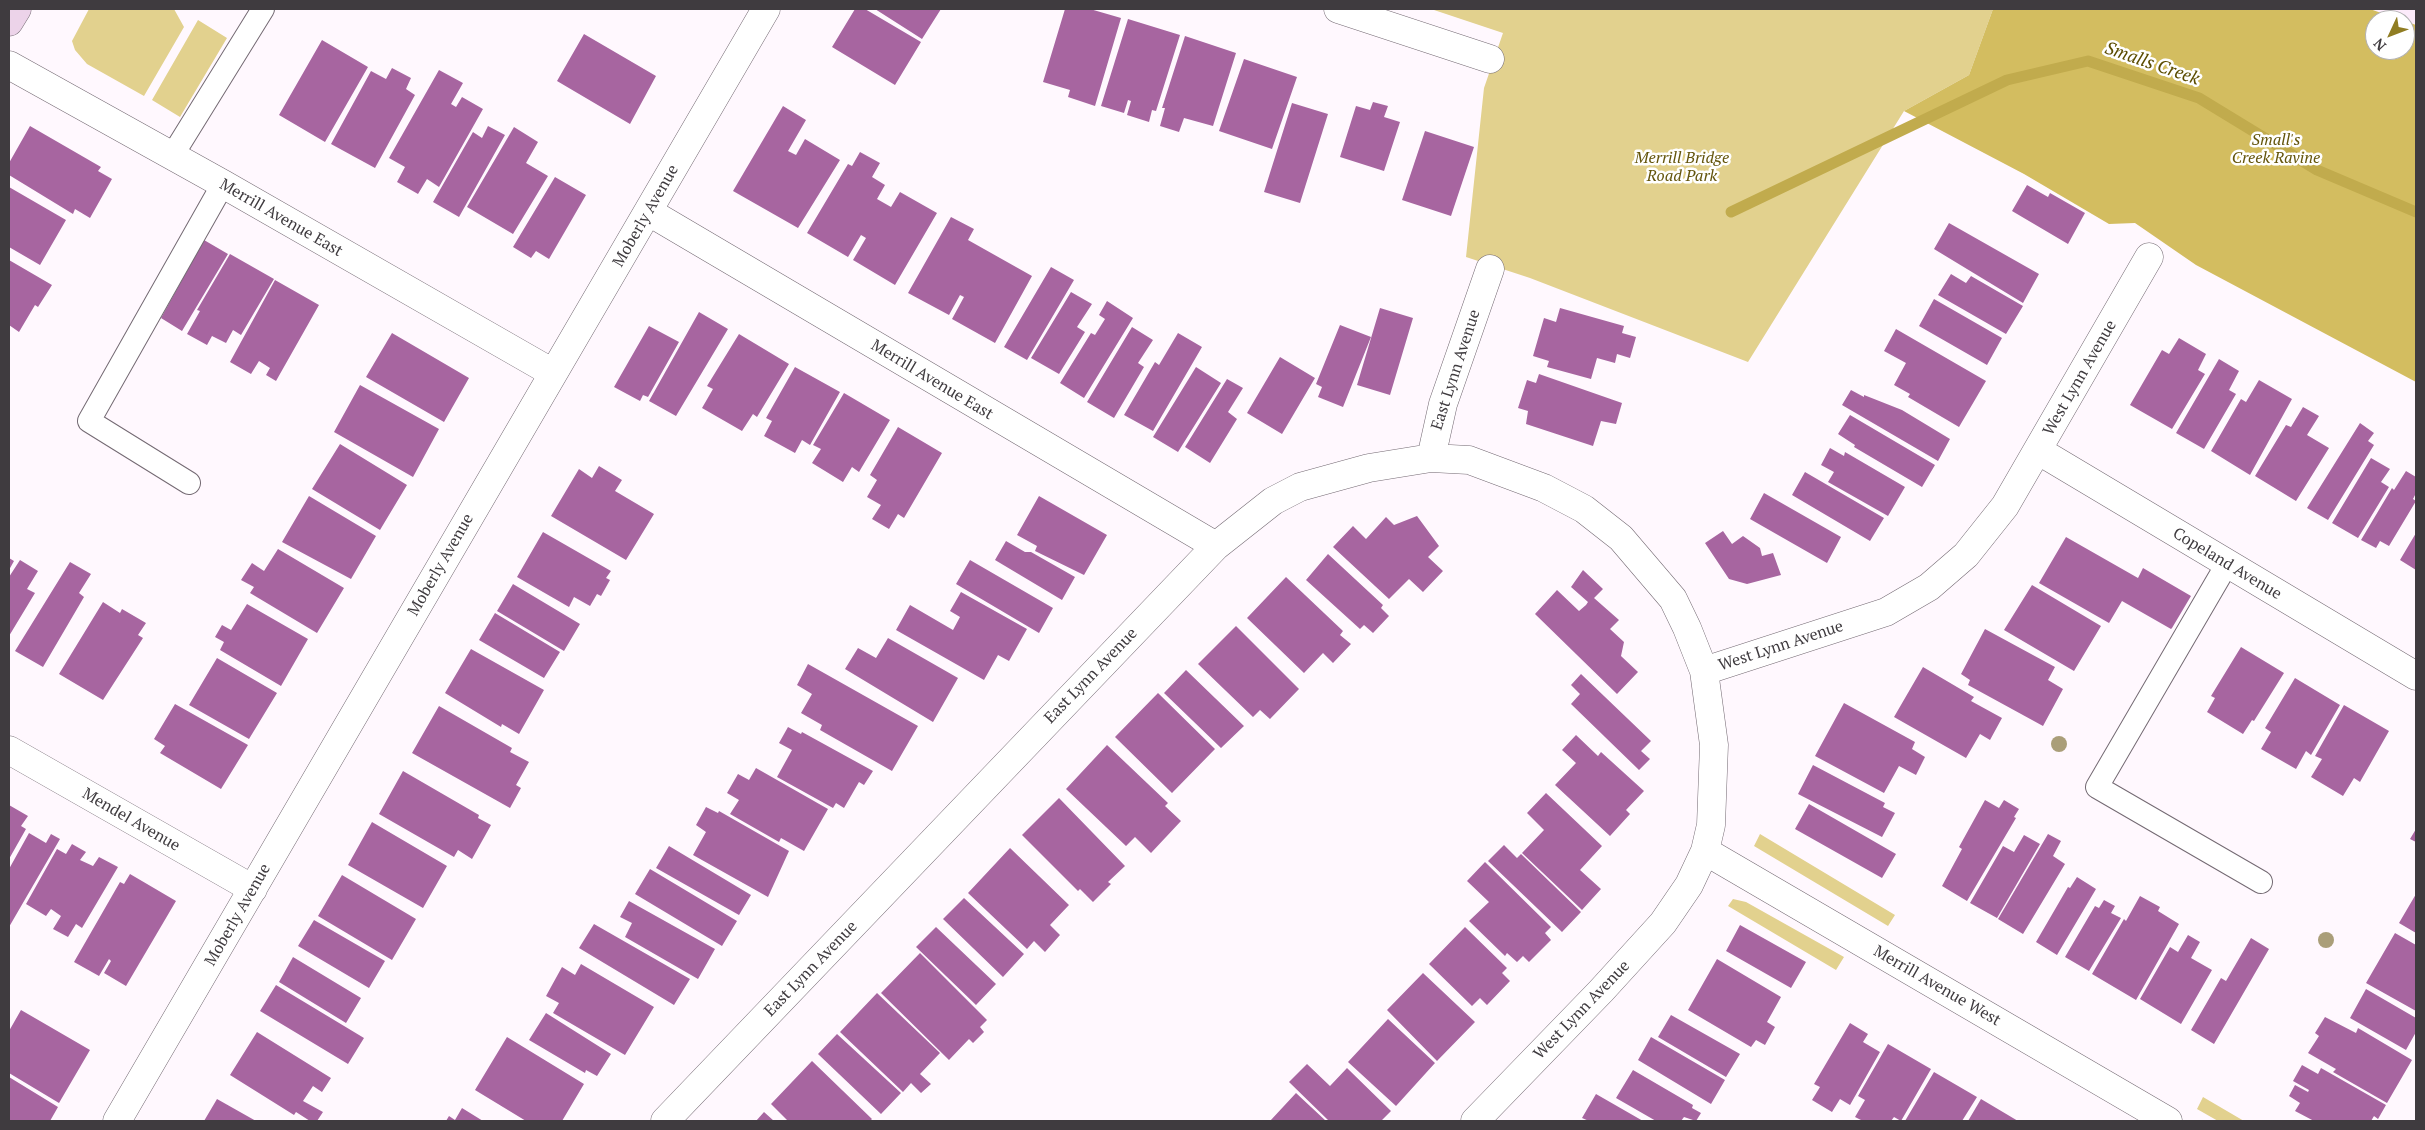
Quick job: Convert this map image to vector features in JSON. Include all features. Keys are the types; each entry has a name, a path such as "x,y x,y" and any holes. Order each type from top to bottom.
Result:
{"main road":[{"path":"9,22 17,9"}],"street":[{"name":"Moberly Avenue","path":"117,1121 766,9"},
{"path":"1338,9 1490,60"},
{"name":"Merrill Avenue East","path":"9,65 223,184 553,373"},
{"name":"Merrill Avenue East","path":"648,212 1216,546"},
{"name":"West Lynn Avenue","path":"1475,1121 1602,991 1663,923 1689,886 1706,851 1711,825 1714,745 1704,671 1886,612 1929,587 1966,555 2005,506 2039,451 2149,258"},
{"name":"East Lynn Avenue","path":"665,1121 1216,546 1273,501 1300,487 1369,468 1431,458 1443,404 1490,269"},
{"name":"Copeland Avenue","path":"2039,451 2416,676"},
{"path":"1431,458 1469,460 1503,471 1544,488 1591,515 1621,538 1673,599 1704,671"},
{"name":"Mendel Avenue","path":"9,750 253,889"},
{"name":"Merrill Avenue West","path":"1706,851 2168,1121"}],"lane":[{"path":"172,156 263,9"},
{"path":"189,483 89,421 223,184"},
{"path":"2227,564 2097,787 2261,882"}],"shaded area":[{"path":"2370,9 2416,9 2416,25 2415,10"}],"green space":[{"path":"89,9 174,9 184,27 144,96 87,64 75,50 72,41"},
{"name":"Merrill Bridge Road Park","path":"1431,9 1993,9 1969,75 1904,111 1748,362 1530,278 1466,257 1484,88 1503,33"},
{"name":"Small's Creek Ravine","path":"1993,9 2370,9 2373,10 2365,10 2365,60 2415,60 2416,25 2416,382 2196,265 2135,223 2109,224 2024,174 1904,111 1969,75"},
{"path":"198,20 227,38 180,117 152,100"},
{"path":"1760,834 1895,915 1888,926 1754,846"},
{"path":"1733,899 1746,902 1844,957 1836,970 1728,906"},
{"path":"2203,1097 2244,1121 2218,1121 2197,1109"}],"building":[{"path":"855,9 865,9 921,42 895,85 832,47"},
{"path":"875,9 941,9 922,39"},
{"path":"1065,9 1090,9 1121,18 1095,106 1068,97 1070,90 1043,82"},
{"path":"1128,19 1180,35 1156,111 1152,110 1149,122 1127,115 1131,101 1128,100 1124,113 1101,106"},
{"path":"584,34 656,76 630,124 557,81"},
{"path":"1185,36 1236,53 1213,126 1184,118 1179,132 1160,126 1165,108 1162,108"},
{"path":"322,40 368,67 325,142 279,115"},
{"path":"1244,59 1297,77 1272,149 1219,131"},
{"path":"392,68 411,78 406,89 415,95 375,168 331,144 371,71 386,79"},
{"path":"439,70 463,83 451,104 456,107 462,97 483,109 439,187 427,179 418,194 397,182 405,167 389,158"},
{"path":"1373,102 1388,106 1384,117 1400,122 1384,171 1340,157 1356,106 1370,110"},
{"path":"1292,103 1328,114 1300,203 1264,192"},
{"path":"783,106 806,120 788,151 796,155 805,139 840,160 798,228 733,191"},
{"path":"30,126 101,167 98,171 112,179 90,218 75,209 73,214 9,175 9,163"},
{"path":"488,126 505,135 459,217 433,202 473,132 482,138"},
{"path":"514,127 538,142 526,163 548,176 513,234 467,207"},
{"path":"1425,131 1474,147 1451,216 1402,200"},
{"path":"860,152 880,163 872,177 885,185 877,199 891,207 900,192 937,213 895,285 853,260 866,238 861,235 848,257 807,233 848,164 852,166"},
{"path":"555,177 586,195 549,259 536,251 531,258 513,247"},
{"path":"2027,185 2048,197 2050,193 2085,213 2068,244 2012,211"},
{"path":"9,187 66,220 40,265 9,247"},
{"path":"951,217 974,229 968,240 1032,276 995,343 952,319 964,297 960,295 949,315 908,293"},
{"path":"1949,223 2039,274 2023,303 1934,249"},
{"path":"204,240 228,254 182,331 161,318"},
{"path":"230,254 274,279 241,335 233,330 226,343 212,336 207,345 187,334 200,311 197,310"},
{"path":"9,260 52,285 38,307 35,305 19,332 9,325"},
{"path":"1051,267 1074,280 1027,360 1004,347"},
{"path":"1951,274 1966,283 1971,276 2023,306 2006,334 1938,295"},
{"path":"275,280 319,305 276,381 266,375 270,368 259,361 251,374 230,362"},
{"path":"1071,292 1092,304 1077,327 1085,332 1059,374 1031,358"},
{"path":"1934,299 2002,338 1987,365 1919,326"},
{"path":"1107,301 1133,318 1084,398 1060,383 1091,333 1095,335 1105,319 1099,315"},
{"path":"1380,308 1413,318 1390,395 1357,385"},
{"path":"1560,308 1624,326 1622,333 1636,337 1630,358 1617,354 1615,363 1597,358 1591,379 1547,367 1549,361 1533,356 1544,318 1556,322"},
{"path":"699,312 728,329 676,416 649,401"},
{"path":"1340,325 1371,337 1343,407 1318,397 1322,387 1316,384"},
{"path":"649,326 679,342 648,397 643,395 640,401 614,387"},
{"path":"1132,327 1153,340 1138,363 1144,367 1114,418 1087,402"},
{"path":"1896,329 1986,381 1959,427 1908,397 1910,394 1894,385 1906,363 1884,351"},
{"path":"392,333 469,378 444,422 366,377"},
{"path":"1178,333 1202,347 1153,431 1124,415 1155,362 1159,365"},
{"path":"739,334 789,364 757,417 753,414 742,431 702,408 713,389 707,386"},
{"path":"2179,338 2206,354 2198,370 2205,374 2172,429 2130,405 2162,350 2169,354"},
{"path":"1280,357 1315,378 1282,434 1247,413"},
{"path":"2219,359 2239,371 2229,390 2236,394 2204,449 2176,433"},
{"path":"795,367 840,392 810,445 802,440 795,453 764,436 772,421 766,418"},
{"path":"1196,367 1221,383 1178,452 1153,437"},
{"path":"1539,374 1622,403 1616,424 1601,421 1593,446 1526,424 1528,411 1518,408 1527,380 1536,383"},
{"path":"1227,379 1243,388 1228,412 1237,419 1210,463 1185,447"},
{"path":"2259,380 2292,399 2250,475 2211,451 2241,399 2246,402"},
{"path":"360,385 439,429 413,477 334,432"},
{"path":"1851,390 1864,397 1864,395 1902,410 1950,439 1938,461 1842,405"},
{"path":"844,393 890,420 859,472 852,467 843,482 812,463 821,449 813,445"},
{"path":"2303,407 2319,416 2307,435 2329,448 2296,501 2255,476 2286,425 2291,427"},
{"path":"1850,415 1935,465 1922,487 1854,447 1855,445 1838,434"},
{"path":"2360,423 2374,433 2368,441 2374,445 2328,520 2307,508"},
{"path":"898,427 942,453 904,518 898,514 889,529 872,519 881,505 867,497 877,480 870,475"},
{"path":"340,444 407,485 380,530 312,489"},
{"path":"1830,448 1844,456 1845,452 1905,487 1888,516 1828,482 1834,472 1821,465"},
{"path":"2371,458 2390,469 2381,482 2389,487 2358,538 2332,523"},
{"path":"599,466 622,480 615,491 654,514 626,560 551,516 579,469 592,478"},
{"path":"2406,471 2416,477 2416,493 2413,499 2416,501 2389,546 2380,541 2376,548 2361,540 2392,488 2394,490"},
{"path":"1805,472 1884,518 1870,541 1792,495"},
{"path":"1764,493 1841,537 1827,563 1750,519"},
{"path":"309,496 376,536 351,579 282,542"},
{"path":"1039,496 1107,535 1084,575 1035,551 1037,546 1017,535"},
{"path":"1417,516 1439,546 1428,557 1443,571 1423,592 1409,579 1389,599 1333,547 1353,526 1366,539 1386,517 1394,525"},
{"path":"1723,531 1732,544 1743,536 1760,548 1762,556 1773,553 1781,575 1747,584 1729,579 1705,543"},
{"path":"543,532 611,571 606,578 610,580 601,596 597,594 590,606 574,597 569,607 517,577"},
{"path":"2416,533 2416,570 2400,560"},
{"path":"2066,537 2138,578 2143,568 2191,596 2172,628 2122,601 2109,623 2039,583"},
{"path":"1006,541 1025,552 1031,552 1075,577 1062,600 995,560"},
{"path":"278,549 344,588 317,633 250,593 254,587 241,580 252,563 264,571"},
{"path":"1328,554 1383,605 1381,608 1389,616 1373,633 1364,625 1360,629 1306,580"},
{"path":"9,558 14,561 9,570"},
{"path":"20,560 38,571 27,589 35,593 9,636 9,577"},
{"path":"970,560 1053,608 1039,633 956,584"},
{"path":"70,562 91,574 79,593 84,597 43,667 15,651"},
{"path":"1583,570 1603,589 1594,598 1619,620 1610,629 1624,642 1621,656 1638,672 1617,694 1535,614 1557,590 1579,611 1586,605 1588,602 1571,587"},
{"path":"1286,577 1343,631 1340,635 1351,644 1333,663 1323,653 1304,673 1247,618"},
{"path":"513,584 580,624 564,651 497,611"},
{"path":"2032,585 2101,626 2074,671 2004,630"},
{"path":"961,592 1027,629 1009,661 998,655 984,680 896,630 910,605 953,630 960,617 950,611"},
{"path":"103,602 120,613 122,609 146,623 138,635 143,638 103,700 59,674"},
{"path":"247,604 308,639 281,686 220,650 224,642 215,637 222,625 231,630"},
{"path":"495,613 560,652 544,678 479,640"},
{"path":"1236,626 1299,689 1270,719 1260,710 1253,717 1198,664"},
{"path":"1985,629 2055,667 2048,680 2063,689 2043,726 1968,685 1970,680 1961,674"},
{"path":"888,638 958,678 933,722 845,669 858,648 876,658"},
{"path":"2241,647 2284,673 2254,721 2252,720 2243,734 2207,712 2215,698 2211,696"},
{"path":"471,649 544,690 519,734 502,724 501,727 445,693"},
{"path":"217,658 277,693 249,739 189,705"},
{"path":"808,664 918,726 892,771 820,730 822,725 801,713 812,694 797,685"},
{"path":"1923,667 1974,697 1971,701 2002,718 1990,740 1980,734 1966,758 1894,717"},
{"path":"1186,670 1244,726 1221,748 1164,693"},
{"path":"1581,674 1651,741 1641,751 1650,759 1639,770 1571,704 1580,694 1571,685"},
{"path":"2295,678 2340,705 2311,755 2306,751 2296,769 2261,749 2271,732 2265,728"},
{"path":"1158,693 1215,749 1172,793 1115,737"},
{"path":"1844,703 1915,742 1912,749 1925,757 1916,775 1899,766 1884,793 1815,756"},
{"path":"175,704 248,745 221,789 160,753 165,746 154,739"},
{"path":"2344,705 2389,731 2360,782 2354,778 2343,796 2311,777 2322,759 2315,756"},
{"path":"439,706 512,748 510,752 529,762 516,785 521,788 510,808 412,753"},
{"path":"788,727 801,734 802,732 873,771 864,785 859,782 844,808 836,803 833,808 777,777 792,750 779,743"},
{"path":"1576,735 1598,756 1601,752 1644,791 1626,810 1630,814 1610,836 1555,785 1576,763 1562,750"},
{"path":"1107,745 1168,803 1165,806 1181,821 1151,853 1135,837 1126,846 1066,789"},
{"path":"1813,765 1885,803 1883,807 1895,813 1882,837 1798,794"},
{"path":"756,768 828,809 804,851 781,838 779,842 730,814 739,800 727,793 738,774 749,780"},
{"path":"403,771 479,815 478,818 491,825 472,859 458,850 454,857 379,814"},
{"path":"1546,793 1602,846 1580,870 1601,889 1582,910 1522,853 1544,830 1527,813"},
{"path":"1059,798 1125,866 1108,882 1111,884 1093,902 1080,889 1078,891 1022,835"},
{"path":"1985,800 1999,808 2004,800 2019,809 2014,817 2016,818 1967,901 1942,886 1962,849 1959,847"},
{"path":"1809,804 1896,854 1882,878 1795,829"},
{"path":"9,805 28,816 21,826 26,829 9,859"},
{"path":"706,807 718,813 719,811 789,851 768,897 693,855 706,832 696,825"},
{"path":"372,822 447,866 423,908 348,865"},
{"path":"2416,829 2416,842 2410,839"},
{"path":"29,833 46,843 51,834 60,839 9,927 9,869"},
{"path":"2048,834 2061,841 2053,856 2065,864 2023,934 1998,919"},
{"path":"2024,835 2040,844 1997,918 1970,903 2003,846 2014,852"},
{"path":"72,844 86,852 80,860 93,866 99,857 118,867 82,928 76,924 68,937 53,929 61,916 51,909 46,916 26,904 57,849 66,854"},
{"path":"1504,845 1517,858 1521,854 1581,912 1562,932 1488,861"},
{"path":"669,846 751,895 739,915 656,868"},
{"path":"1010,848 1069,905 1050,925 1060,935 1045,952 1034,941 1027,949 968,893"},
{"path":"1485,862 1551,927 1545,933 1551,940 1529,962 1523,956 1517,962 1507,953 1505,956 1469,921 1489,902 1467,881"},
{"path":"650,869 737,921 722,946 635,894"},
{"path":"130,874 176,901 126,986 104,973 111,961 109,959 99,976 74,962 120,882 124,884"},
{"path":"342,875 416,919 392,960 318,916"},
{"path":"2077,877 2096,889 2057,955 2036,942 2068,887 2070,888"},
{"path":"2416,894 2416,933 2399,923"},
{"path":"2140,896 2160,907 2158,911 2179,924 2136,1000 2092,974 2124,919 2126,921"},
{"path":"964,898 1024,954 1003,977 943,919"},
{"path":"2104,900 2115,906 2111,913 2121,918 2089,971 2065,957 2095,906 2099,908"},
{"path":"629,901 715,949 698,979 625,937 632,923 620,917"},
{"path":"314,920 385,961 369,988 298,946"},
{"path":"594,924 690,979 674,1005 579,948"},
{"path":"1740,925 1806,962 1791,988 1726,951"},
{"path":"936,927 996,984 976,1005 916,947"},
{"path":"1465,927 1507,968 1502,973 1510,981 1487,1005 1480,998 1472,1006 1429,964"},
{"path":"2395,933 2416,945 2416,1011 2366,983"},
{"path":"2188,935 2200,942 2191,958 2212,970 2181,1024 2140,999 2170,947 2178,952"},
{"path":"2251,938 2269,949 2214,1044 2191,1030 2221,978 2226,981"},
{"path":"920,953 987,1020 980,1027 984,1032 973,1043 969,1039 949,1060 881,993"},
{"path":"293,957 361,998 346,1023 279,982"},
{"path":"1717,959 1781,997 1767,1022 1775,1027 1765,1045 1756,1040 1751,1047 1688,1010"},
{"path":"581,964 654,1007 625,1055 553,1013 559,1003 546,996 562,967 575,975"},
{"path":"1423,973 1475,1022 1437,1061 1387,1010"},
{"path":"276,985 364,1038 348,1064 260,1011"},
{"path":"2366,989 2416,1018 2416,1032 2406,1050 2350,1018"},
{"path":"877,993 940,1053 920,1074 931,1084 921,1093 911,1083 903,1092 840,1032"},
{"path":"21,1010 90,1050 59,1103 9,1073 9,1031"},
{"path":"546,1013 611,1054 597,1076 586,1070 585,1073 529,1040"},
{"path":"1671,1015 1740,1054 1726,1077 1658,1037"},
{"path":"2325,1017 2356,1033 2358,1028 2412,1060 2387,1103 2333,1072 2336,1069 2308,1053 2319,1036 2315,1033"},
{"path":"1388,1019 1435,1063 1396,1106 1348,1062"},
{"path":"1850,1023 1868,1034 1863,1042 1880,1052 1850,1105 1840,1099 1832,1112 1812,1100 1820,1087 1814,1084"},
{"path":"257,1032 331,1078 322,1092 313,1086 303,1101 323,1112 317,1121 310,1121 296,1112 294,1115 230,1075"},
{"path":"837,1034 901,1093 881,1114 818,1054"},
{"path":"507,1037 584,1084 562,1121 526,1121 475,1090"},
{"path":"1651,1037 1725,1080 1711,1104 1638,1060"},
{"path":"1888,1044 1931,1069 1901,1121 1894,1117 1891,1121 1863,1121 1855,1117 1865,1100 1858,1096"},
{"path":"812,1061 872,1119 870,1121 788,1121 771,1104"},
{"path":"1307,1064 1330,1086 1347,1068 1391,1111 1381,1121 1329,1121 1289,1082"},
{"path":"2302,1065 2318,1074 2321,1068 2386,1105 2378,1119 2374,1116 2371,1121 2314,1121 2295,1111 2300,1103 2289,1096 2295,1085 2308,1092 2309,1090 2293,1081"},
{"path":"1633,1070 1693,1105 1692,1108 1701,1113 1696,1121 1684,1117 1681,1121 1656,1121 1616,1098"},
{"path":"1934,1072 1977,1097 1962,1121 1905,1121"},
{"path":"9,1077 58,1107 50,1121 9,1121"},
{"path":"1296,1093 1326,1121 1270,1121"},
{"path":"1596,1094 1643,1121 1589,1121 1582,1118"},
{"path":"217,1099 256,1121 204,1121"},
{"path":"1981,1099 2018,1121 1968,1121"},
{"path":"462,1108 483,1121 446,1121 449,1116 455,1120"},
{"path":"764,1112 774,1121 756,1121"}],"waterway":[{"name":"Smalls Creek","path":"1731,212 2007,80 2088,61 2199,98 2317,170 2416,212"}]}
